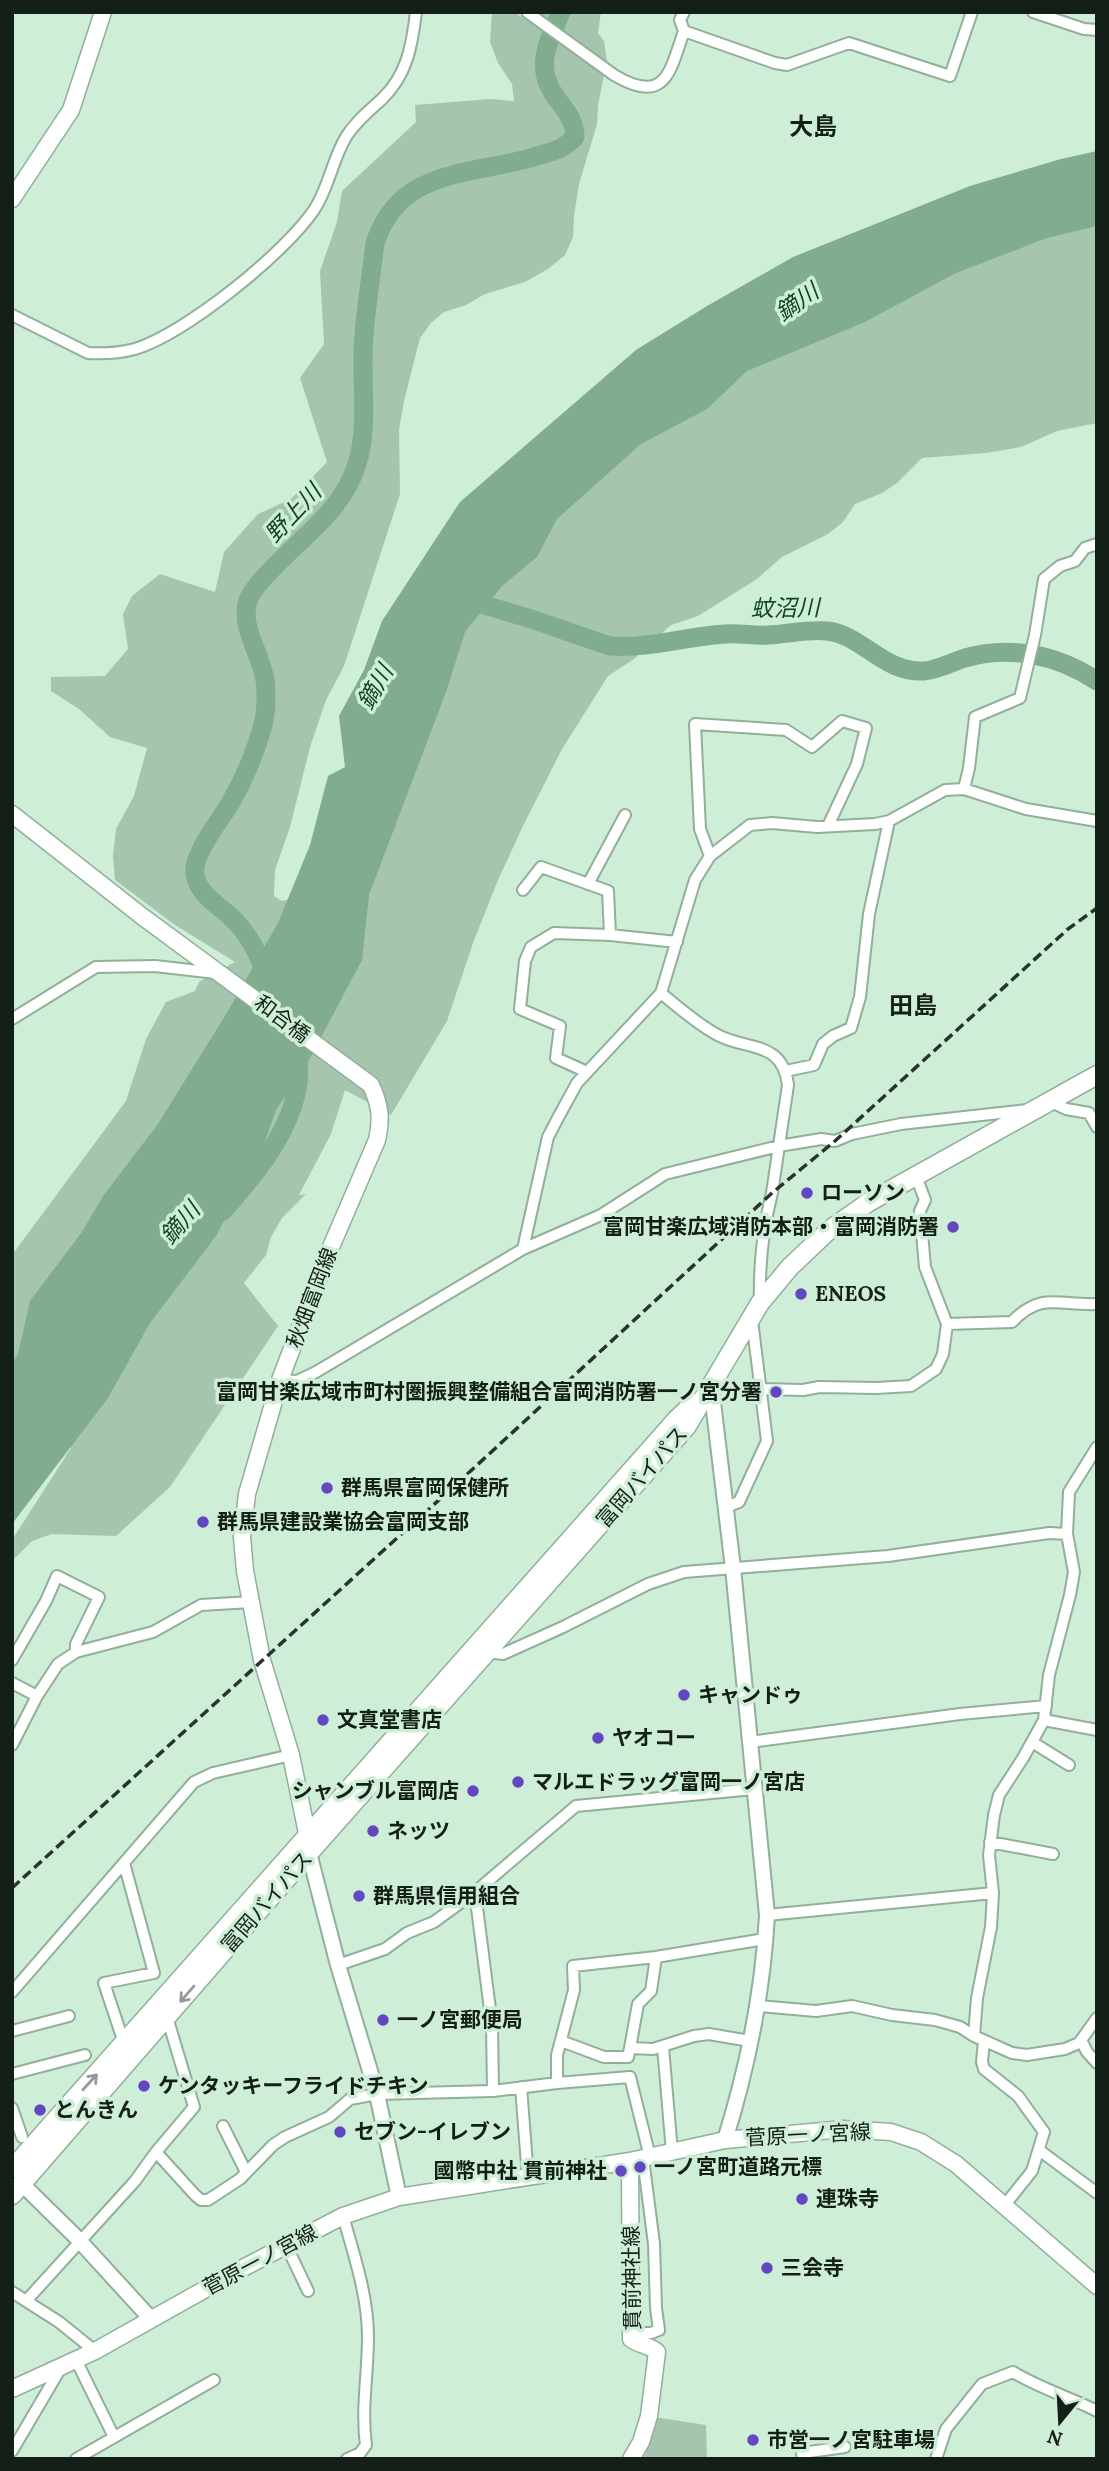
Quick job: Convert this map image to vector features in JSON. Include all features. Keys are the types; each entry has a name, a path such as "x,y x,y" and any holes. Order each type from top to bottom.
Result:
{"highway":[{"path":"712,1386 756,1311 790,1267 828,1231 869,1202 1097,1075"},
{"name":"富岡バイパス","path":"15,2181 167,2017 309,1844 488,1651 687,1426 712,1386"},
{"name":"富岡バイパス","path":"15,2181 677,1419 712,1386"}],"main road":[{"path":"12,199 71,110 103,12"},
{"path":"12,814 143,918 219,973"},
{"name":"和合橋","path":"219,973 330,1055"},
{"name":"秋畑富岡線","path":"309,1844 291,1755 262,1660 242,1537 247,1494 280,1380 328,1254 377,1140 381,1122 379,1104 371,1085 330,1055"},
{"name":"菅原一ノ宮線","path":"12,2389 95,2351 343,2216 399,2197 641,2159 725,2140 844,2129 891,2132 921,2142 956,2164 1097,2286"},
{"name":"貫前神社線","path":"631,2459 641,2442 649,2416 657,2352 653,2348 639,2346 631,2339 641,2159"}],"street":[{"path":"12,315 88,353 102,354 137,348 166,336 224,296 279,250 314,210 345,139 385,96 403,71 412,44 415,12"},
{"path":"530,15 625,82 645,87 660,84 667,77 684,31 680,20 684,12"},
{"path":"684,31 775,64 788,65 849,43 950,76 972,12"},
{"path":"1033,12 1084,29 1097,30"},
{"path":"964,789 975,717 1020,698 1035,635 1044,579 1060,566 1075,561 1085,548 1097,544"},
{"path":"710,856 700,828 695,724 786,730 812,747 842,721 866,728 857,764 828,826"},
{"path":"523,1249 548,1138 577,1083 661,993 695,880 710,856 750,825 875,824 889,821 945,790 964,789 1026,809 1097,821"},
{"path":"589,884 625,814"},
{"path":"786,1071 814,1065 823,1044 851,1028 859,997 869,914 889,821"},
{"path":"523,890 541,867 608,891 610,935"},
{"path":"587,1072 556,1058 560,1026 520,1009 525,961 531,947 554,933 677,942"},
{"path":"12,1019 96,967 155,966 219,973"},
{"path":"661,993 717,1035 771,1052 783,1063 788,1085 768,1210 756,1311 767,1441 739,1502 726,1507"},
{"path":"280,1380 297,1381 316,1372 523,1249 601,1215 665,1174 779,1146 821,1139 835,1141 852,1134 901,1124 1042,1105 1089,1113 1097,1126"},
{"path":"761,1390 911,1385 936,1369 943,1354 947,1324 925,1268 920,1211 925,1200 916,1176"},
{"path":"947,1324 1012,1322 1024,1309 1041,1302 1097,1304"},
{"path":"712,1386 733,1568 766,1914 758,2006 739,2096 725,2140"},
{"path":"1004,2206 1032,2171 1044,2132 1018,2096 984,2069 982,2062 976,1998 991,1927 990,1842 999,1794 1044,1720 1049,1675 1074,1572 1067,1534 1069,1492 1097,1447"},
{"path":"488,1651 503,1654 648,1584 684,1572 888,1556 1049,1533 1067,1534"},
{"path":"12,1660 46,1601 57,1576 99,1597 76,1644 76,1652"},
{"path":"12,1745 37,1696 58,1664 76,1652 153,1632 201,1605 251,1602"},
{"path":"12,1683 37,1696"},
{"path":"750,1742 960,1714 1046,1706"},
{"path":"1044,1720 1097,1730"},
{"path":"1032,1742 1069,1765"},
{"path":"12,1992 194,1782 213,1773 291,1755"},
{"path":"338,1965 385,1949 407,1933 434,1922 475,1892 576,1807 754,1789"},
{"path":"990,1842 1053,1854"},
{"path":"309,1844 338,1965 377,2094 399,2197"},
{"path":"121,2034 104,1983 154,1973 124,1863"},
{"path":"475,1892 492,2025 493,2091"},
{"path":"766,1914 992,1893"},
{"path":"557,2083 557,2055 574,1990 573,1966 656,1957 765,1939"},
{"path":"631,2333 651,2333 659,2330 654,2244 630,2077 629,2053 638,2004 651,1991 656,1957"},
{"path":"758,2006 817,2011 852,2006 892,2015 935,2020 960,2026 1012,2053 1027,2055 1065,2049 1081,2040 1097,2018"},
{"path":"12,2031 69,2016"},
{"path":"26,2301 81,2242 194,2107 167,2017"},
{"path":"561,2041 604,2057 663,2047 694,2036 709,2034 750,2041"},
{"path":"1081,2040 1097,2063"},
{"path":"663,2047 672,2152"},
{"path":"12,2074 85,2055"},
{"path":"156,2152 201,2200 208,2200 240,2179 273,2145 329,2117 350,2099 377,2094 493,2091 630,2077"},
{"path":"521,2087 528,2177"},
{"path":"12,2108 22,2137"},
{"path":"223,2126 246,2172"},
{"path":"1039,2150 1097,2193"},
{"path":"15,2181 81,2242 151,2319"},
{"path":"343,2216 361,2282 368,2337 363,2413 366,2445 360,2453 346,2459"},
{"path":"286,2245 309,2291"},
{"path":"12,2292 59,2322 95,2351"},
{"path":"12,2451 69,2363 114,2437"},
{"path":"936,2459 946,2429 982,2384 1013,2372 1029,2382 1070,2397 1097,2411"},
{"path":"76,2459 214,2380"},
{"path":"803,2459 802,2453 845,2447"}],"shaded area":[{"path":"492,12 514,12 531,23 537,12 601,12 598,33 604,41 607,61 597,124 579,184 573,237 565,255 548,269 525,282 485,294 466,305 444,312 420,338 399,430 400,494 344,666 326,700 310,747 290,827 275,870 274,896 282,901 291,899 345,785 618,428 1097,189 1097,423 1057,431 1021,447 922,458 897,483 882,493 855,504 843,522 828,534 782,557 757,579 698,616 671,625 634,659 608,676 562,749 523,826 473,943 447,1021 391,1115 345,1090 331,1134 299,1195 306,1194 282,1218 271,1237 266,1255 244,1283 278,1326 170,1487 116,1536 52,1534 32,1541 12,1561 12,1540 71,1448 12,1426 12,1255 126,1101 146,1039 166,1002 195,991 199,982 235,962 172,923 115,880 113,856 116,829 134,796 147,748 110,737 79,709 51,691 51,677 105,676 128,649 123,614 132,596 160,574 215,592 224,552 258,514 291,499 327,462 300,378 324,344 320,271 337,222 342,191 416,122 415,105 491,99 514,101 512,84 498,63 490,42"},
{"path":"654,2417 706,2425 707,2459 644,2459"}],"water":[{"path":"1097,151 1097,226 1047,238 956,273 863,323 747,371 707,409 641,444 557,519 537,557 502,586 465,632 446,692 369,895 362,960 308,1062 276,1110 263,1147 216,1236 150,1323 108,1398 12,1524 12,1364 18,1354 30,1301 82,1232 103,1196 158,1124 228,1011 278,923 310,845 328,776 345,767 339,716 364,670 382,621 460,502 636,350 793,257 970,186"}],"waterway":[{"name":"野上川","path":"267,982 262,964 249,939 232,918 200,888 195,874 195,866 203,847 245,775 264,719 265,680 248,629 246,608 249,598 256,586 332,508 351,480 357,464 363,423 366,312 375,243 387,218 402,200 421,187 442,178 553,151 575,137 574,127 552,91 544,69 547,47 561,12"},
{"name":"蚊沼川","path":"466,596 481,604 610,646 639,646 726,634 764,635 827,631 851,639 884,660 909,670 940,668 965,658 1000,652 1050,659 1097,681"},
{"name":"鏑川","path":"223,1211 259,1168 280,1136 288,1119 298,1083 299,1050"}],"railway":[{"path":"12,1888 772,1193 835,1141 1068,929 1097,908"}],"place":[{"name":"ローソン","path":"807,1193"},
{"name":"富岡甘楽広域消防本部・富岡消防署","path":"953,1227"},
{"name":"ENEOS","path":"801,1294"},
{"name":"富岡甘楽広域市町村圏振興整備組合富岡消防署一ノ宮分署","path":"776,1392"},
{"name":"群馬県富岡保健所","path":"327,1488"},
{"name":"群馬県建設業協会富岡支部","path":"203,1522"},
{"name":"キャンドゥ","path":"684,1695"},
{"name":"文真堂書店","path":"323,1720"},
{"name":"ヤオコー","path":"598,1738"},
{"name":"マルエドラッグ富岡一ノ宮店","path":"518,1782"},
{"name":"シャンブル富岡店","path":"473,1791"},
{"name":"ネッツ","path":"373,1831"},
{"name":"群馬県信用組合","path":"359,1896"},
{"name":"一ノ宮郵便局","path":"383,2020"},
{"name":"ケンタッキーフライドチキン","path":"144,2086"},
{"name":"とんきん","path":"40,2110"},
{"name":"セブン-イレブン","path":"340,2132"},
{"name":"一ノ宮町道路元標","path":"640,2167"},
{"name":"國幣中社 貫前神社","path":"621,2171"},
{"name":"連珠寺","path":"802,2199"},
{"name":"三会寺","path":"767,2268"},
{"name":"市営一ノ宮駐車場","path":"753,2440"}],"district":[{"name":"大島","path":"813,127"},
{"name":"田島","path":"913,1006"}]}
